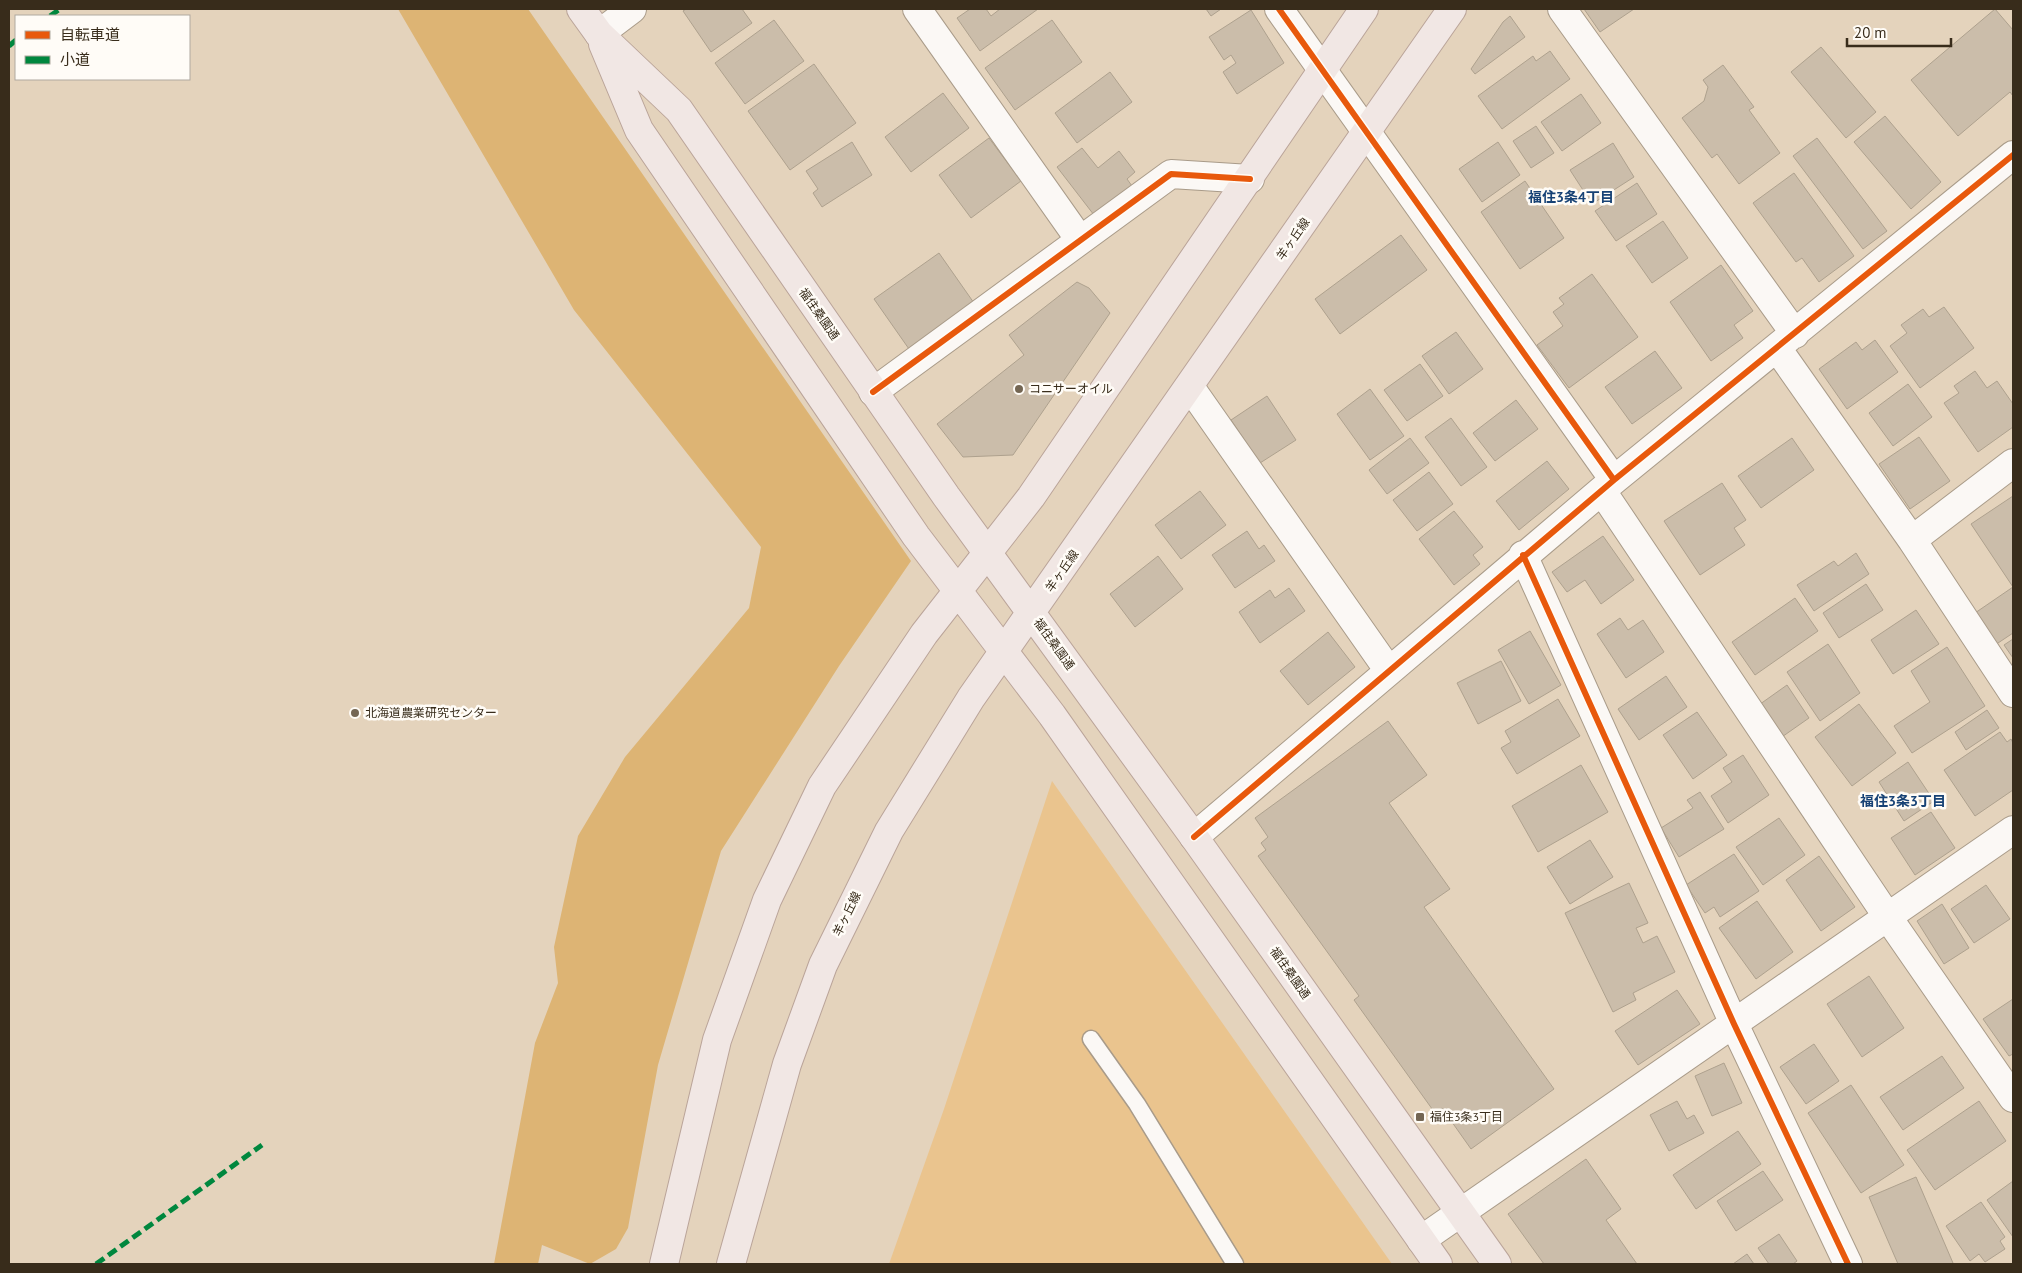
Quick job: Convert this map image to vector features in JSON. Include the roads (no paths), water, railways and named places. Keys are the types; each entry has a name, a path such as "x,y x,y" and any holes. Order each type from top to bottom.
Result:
{"main road":[{"name":"福住桑園通","path":"581,9 599,34 679,110 873,392 1194,837 1497,1264"},
{"path":"664,1264 717,1040 767,900 822,786 918,642 1031,497 1250,179 1364,9"},
{"name":"羊ヶ丘線","path":"731,1264 787,1064 823,965 889,831 929,763 1004,653 1452,9"},
{"name":"福住桑園通","path":"599,34 639,130 916,536 1052,715 1438,1264"}],"street":[{"path":"599,34 632,9"},
{"path":"917,9 1080,240"},
{"path":"1279,9 1367,131 1608,485 1887,916 2013,1098"},
{"path":"1562,9 1786,341 1912,540 2013,693"},
{"path":"1194,837 1523,555 2013,155"},
{"path":"873,392 1171,174 1250,179"},
{"path":"1190,387 1389,671"},
{"path":"1912,540 2013,464"},
{"path":"1523,555 1734,1024 1848,1264"},
{"path":"1421,1240 2013,830"}],"lane":[{"path":"1091,1040 1138,1104 1235,1264"}],"place":[{"name":"コニサーオイル","path":"1019,389"},
{"name":"北海道農業研究センター","path":"355,713"},
{"name":"福住3条3丁目","path":"1420,1117"}],"district":[{"name":"福住3条4丁目","path":"1571,197"},
{"name":"福住3条3丁目","path":"1903,801"}]}
